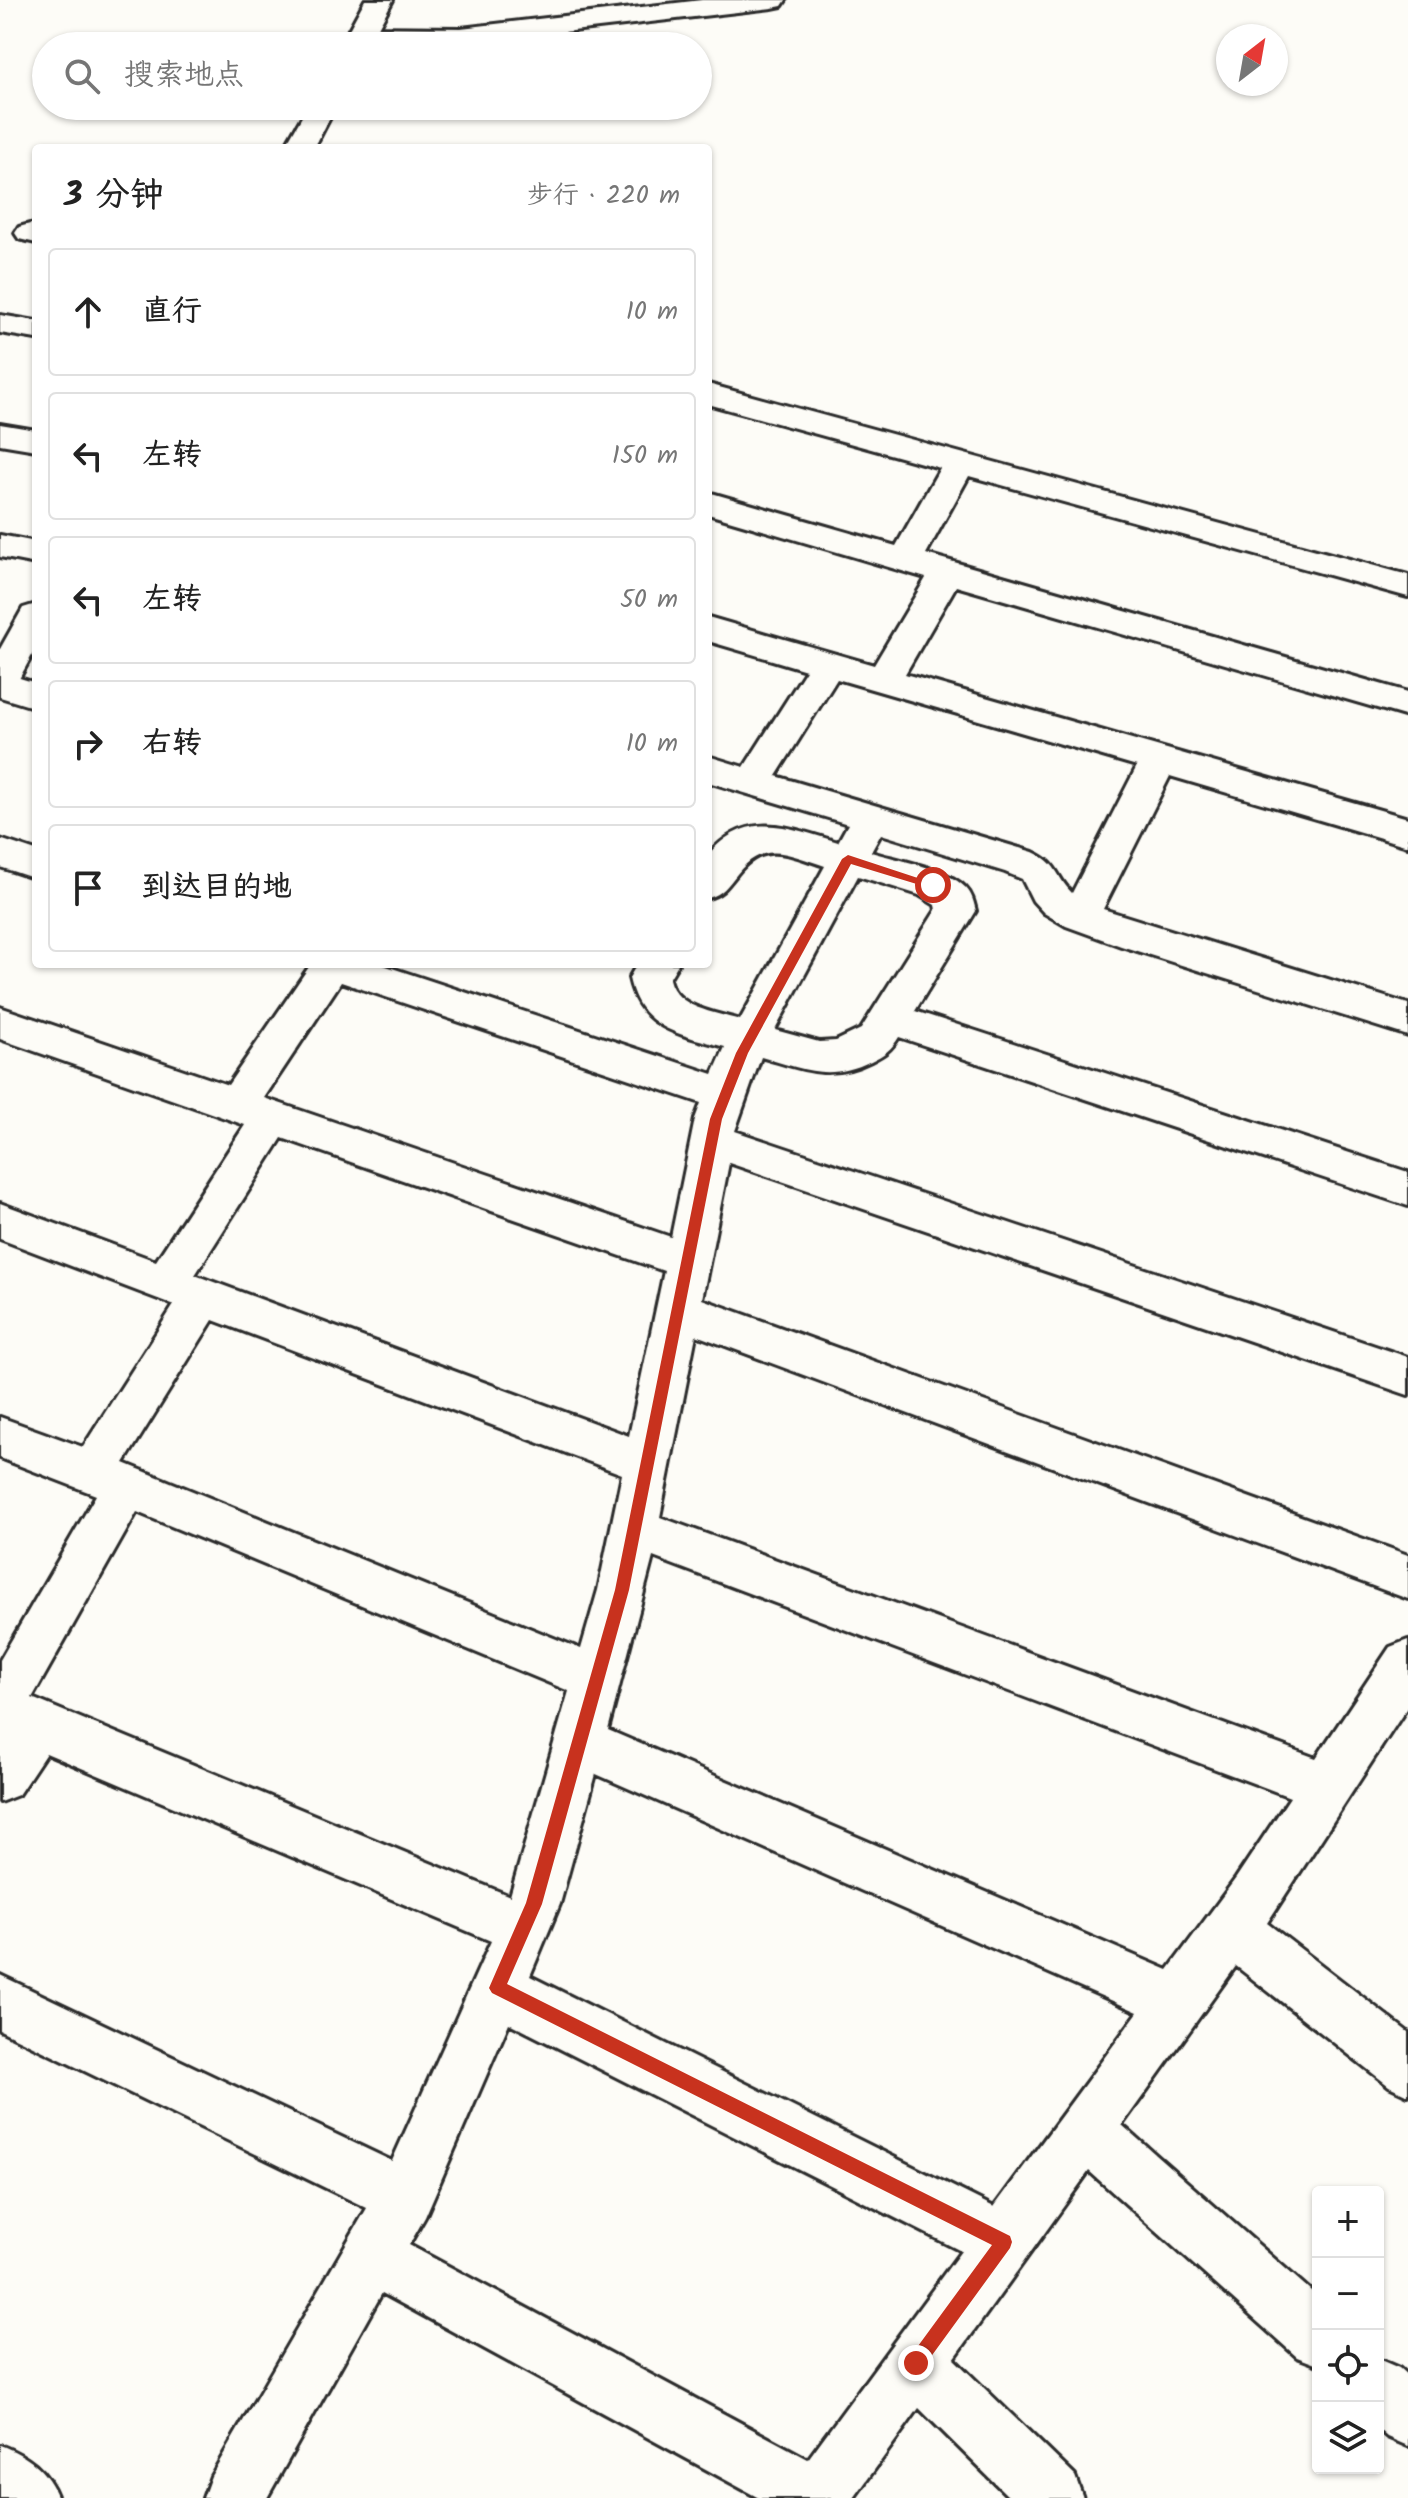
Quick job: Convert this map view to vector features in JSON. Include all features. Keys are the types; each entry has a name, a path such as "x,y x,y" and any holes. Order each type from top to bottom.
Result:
{"street":[{"path":"361,32 379,0"},
{"path":"496,32 772,0"},
{"path":"301,144 314,120"},
{"path":"0,324 32,329"},
{"path":"712,395 1408,586"},
{"path":"0,434 32,439"},
{"path":"905,560 960,463"},
{"path":"712,504 1408,705"},
{"path":"0,546 32,552"},
{"path":"884,679 947,572"},
{"path":"32,623 2,673 32,693"},
{"path":"712,630 1408,832"},
{"path":"753,783 829,663"},
{"path":"1080,916 1159,760"},
{"path":"655,968 649,978 653,996 663,1008 689,1021 819,1058 842,1057 876,1040 956,911 953,898 859,839 753,783 712,770"},
{"path":"712,878 732,851 753,840 774,837 859,839 1028,866 1037,870 1047,891 1058,903 1080,916 1135,936 1408,1020"},
{"path":"233,2498 405,2197 534,1904 622,1590 719,1117 750,1038 859,839"},
{"path":"0,853 32,864"},
{"path":"0,1778 12,1714 110,1478 255,1111 331,968"},
{"path":"343,968 719,1117 1408,1376"},
{"path":"889,1018 1408,1189"},
{"path":"0,1023 688,1261"},
{"path":"0,1221 647,1463"},
{"path":"678,1309 1408,1577"},
{"path":"0,1437 110,1478 596,1679"},
{"path":"634,1529 1327,1786"},
{"path":"372,2256 818,2498 1232,1929 1408,1663"},
{"path":"12,1714 523,1928"},
{"path":"579,1742 1178,2002"},
{"path":"1232,1929 1408,2067"},
{"path":"497,1988 1004,2242"},
{"path":"0,2002 405,2197"},
{"path":"1085,2129 1312,2331"},
{"path":"916,2363 1053,2498"},
{"path":"1384,2394 1408,2416"},
{"path":"0,2475 28,2498"}],"route":[{"path":"916,2363 1004,2242 497,1988 534,1904 622,1590 716,1119 742,1053 848,859 933,885"}]}
